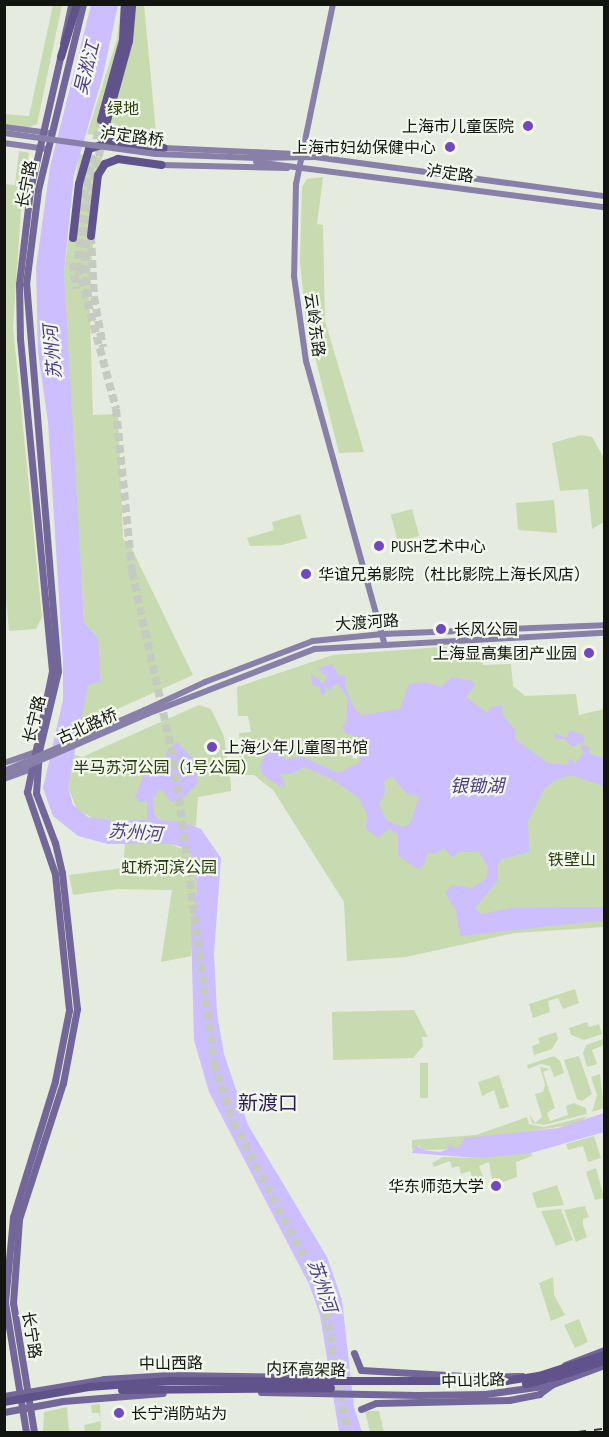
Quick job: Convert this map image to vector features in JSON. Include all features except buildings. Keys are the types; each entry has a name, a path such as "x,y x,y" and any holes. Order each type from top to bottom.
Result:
{"highway":[{"path":"123,50 125,4"},
{"path":"104,121 123,50 132,4"},
{"path":"60,57 74,6"},
{"path":"73,238 79,184 89,149 111,142 164,148"},
{"path":"91,236 98,180 105,164 118,159 162,165"},
{"name":"内环高架路","path":"4,1399 25,1393 170,1381 506,1381 540,1376 604,1353"},
{"name":"内环高架路","path":"4,1409 89,1392 171,1387 506,1386 604,1364"}],"main road":[{"name":"长宁路","path":"46,133 83,4"},
{"name":"云岭东路","path":"333,4 301,156 293,254 302,342 384,643"},
{"name":"长宁路","path":"26,1432 25,1393 6,1302 13,1217 55,1081 69,1010 55,874 27,792 52,671 20,339 19,284 21,243 43,148 60,57"},
{"path":"4,127 46,133"},
{"name":"泸定路桥","path":"4,135 156,158 256,160"},
{"path":"4,143 43,148"},
{"path":"164,148 273,151 301,156"},
{"name":"泸定路","path":"256,160 301,156 604,196"},
{"name":"泸定路","path":"256,160 604,207"},
{"path":"162,165 300,166"},
{"name":"大渡河路","path":"146,712 291,648 330,639 383,634 604,625"},
{"name":"大渡河路","path":"146,712 293,655 338,645 604,633"},
{"name":"古北路桥","path":"4,771 146,712"},
{"name":"古北路桥","path":"4,778 146,712"},
{"path":"4,763 36,751"},
{"path":"4,778 33,768"},
{"path":"354,1353 361,1370 482,1377"},
{"name":"中山北路","path":"339,1378 482,1377 558,1368 604,1353"},
{"name":"中山北路","path":"340,1393 485,1394 567,1383 604,1364"},
{"name":"中山西路","path":"25,1393 104,1379 170,1375 339,1378"},
{"path":"361,1409 376,1403 509,1400 539,1394 553,1384"},
{"name":"中山西路","path":"4,1409 105,1396 207,1392 340,1393"},
{"name":"长宁路","path":"26,1407 34,1432"}],"green space":[{"path":"53,5 62,5 37,124 27,128 5,125 5,114 29,116"},
{"name":"绿地","path":"121,5 144,5 157,143 87,134 117,39"},
{"path":"19,151 29,153 21,210 13,327 42,617 36,629 9,631 4,578 4,184 15,185"},
{"path":"79,154 102,157 89,285 93,415 118,414 123,539 130,545 193,675 84,724 78,731 98,638 84,622 64,272"},
{"path":"323,177 317,224 323,225 325,321 364,452 339,453 306,321 300,262 302,187 307,179"},
{"path":"581,435 592,437 604,458 604,522 592,529 588,489 560,491 552,443"},
{"path":"554,500 557,533 518,530 516,503"},
{"path":"412,509 419,536 398,542 391,515"},
{"path":"300,514 307,538 282,545 250,546 247,538 274,530 272,522"},
{"name":"长风公园","path":"482,644 483,665 511,664 513,686 525,696 576,694 579,715 604,709 604,927 515,933 406,957 347,961 344,902 273,790 254,775 240,775 239,733 251,732 248,716 238,716 237,687 333,655"},
{"name":"半马苏河公园（1号公园）","path":"199,705 211,709 224,736 231,791 198,797 196,826 159,820 153,810 147,819 117,821 93,818 77,810 68,787 72,754 82,757"},
{"name":"虹桥河滨公园","path":"125,844 171,844 192,854 197,867 197,889 191,956 161,962 172,890 117,889 73,895 69,875 123,868"},
{"path":"575,989 579,1003 563,1009 558,998 548,1001 550,1012 533,1018 529,1004"},
{"path":"414,1010 428,1037 422,1037 423,1046 413,1058 333,1060 332,1012"},
{"path":"587,1022 589,1027 599,1024 602,1034 584,1040 571,1035 569,1028"},
{"path":"556,1032 558,1039 552,1049 534,1055 532,1046 540,1043 538,1038"},
{"path":"603,1039 604,1045 592,1050 597,1064 587,1067 583,1053 586,1045"},
{"path":"554,1056 560,1061 564,1073 554,1077 550,1066 541,1064 528,1069 527,1065"},
{"path":"579,1056 592,1094 582,1101 577,1099 564,1060"},
{"path":"420,1063 428,1063 428,1098 420,1098"},
{"path":"540,1067 550,1069 543,1072 555,1108 547,1113 550,1121 568,1115 566,1106 574,1103 586,1108 587,1114 544,1125 532,1123 529,1114 535,1123 542,1117 535,1094 543,1092 545,1085"},
{"path":"600,1074 604,1108 592,1112 597,1095 591,1077"},
{"path":"499,1075 509,1107 500,1109 494,1090 482,1096 478,1082"},
{"path":"588,1116 577,1124 511,1134 465,1144 458,1149 423,1150 418,1145 412,1150 412,1140 476,1135 527,1117 529,1124 544,1127"},
{"path":"594,1136 601,1158 588,1162 583,1146 568,1150 566,1144"},
{"path":"531,1151 532,1156 516,1162 517,1177 498,1184 496,1178 492,1179 489,1162 479,1166 484,1179 474,1182 470,1171 461,1174 459,1166 452,1168 450,1161 434,1167 432,1163 443,1157 478,1158"},
{"path":"596,1168 604,1198 595,1200 586,1172"},
{"path":"557,1185 564,1205 537,1208 532,1193"},
{"path":"585,1206 589,1217 583,1219 587,1237 576,1242 564,1210"},
{"path":"561,1209 573,1240 556,1246 541,1211"},
{"path":"553,1277 554,1295 565,1315 551,1321 539,1283"},
{"path":"579,1319 588,1342 575,1348 564,1325"},
{"path":"100,1404 101,1419 99,1413 92,1413 91,1405"},
{"path":"67,1407 69,1432 43,1432 44,1412"},
{"path":"365,1411 379,1411 384,1432 370,1432"},
{"path":"101,1421 101,1429 98,1432 85,1432 84,1425"}],"water":[{"path":"91,5 118,5 103,75 74,175 64,272 84,622 98,638 101,681 88,685 68,787 73,805 88,817 117,821 147,819 147,801 140,802 135,797 143,776 157,775 157,766 166,764 166,753 177,741 196,763 197,784 179,802 171,802 162,789 158,791 153,797 154,812 159,820 183,822 201,829 221,858 214,953 217,1014 224,1054 248,1125 327,1257 342,1300 354,1407 362,1432 339,1432 320,1315 309,1284 209,1092 194,1040 191,928 197,890 194,858 185,848 171,844 108,844 78,836 53,816 43,788 63,700 63,662 48,422 38,352 36,268 50,167"},
{"name":"银锄湖","path":"332,664 339,676 345,675 345,686 355,710 362,715 400,709 409,684 423,682 441,687 451,677 472,681 475,685 466,697 487,713 491,707 503,705 502,714 515,730 515,739 548,763 569,765 568,760 572,759 574,764 583,754 581,742 572,747 565,739 555,739 554,733 566,738 570,730 584,736 583,745 592,749 588,750 590,754 604,758 604,786 570,775 555,780 544,789 528,821 529,852 502,859 497,866 498,880 475,908 481,914 511,908 604,907 604,920 460,936 456,911 445,893 452,885 472,888 486,878 488,867 479,852 459,852 452,857 444,848 434,854 428,852 420,869 414,867 398,855 398,834 388,829 378,838 366,829 367,815 359,798 332,779 304,767 292,774 280,774 285,784 282,789 283,783 279,786 262,774 260,766 264,755 277,749 286,760 301,756 338,773 359,763 361,742 357,736 346,734 342,727 346,723 348,698 337,683 329,690 324,686 326,692 321,696 320,688 312,685 311,673 323,684 327,677 318,668","holes":["391,776 407,794 419,796 410,824 403,827 387,821 379,805 385,792 384,782"]},
{"path":"604,1113 604,1132 531,1153 477,1158 412,1153 416,1145 423,1150 440,1152 448,1149 449,1144 458,1149 465,1138 558,1128"}],"tunnel":[{"path":"101,120 82,203 78,267 116,409 132,572 174,762 214,1063 233,1122 315,1278 328,1323 347,1432"},
{"path":"88,297 85,260 88,203 107,121"},
{"path":"91,236 94,297 103,347"},
{"path":"73,263 76,289"}],"railway":[{"path":"578,1432 604,1429"}],"place":[{"name":"上海市儿童医院","path":"528,126"},
{"name":"上海市妇幼保健中心","path":"450,147"},
{"name":"PUSH艺术中心","path":"379,546"},
{"name":"华谊兄弟影院（杜比影院上海长风店）","path":"306,574"},
{"name":"长风公园","path":"441,629"},
{"name":"上海显高集团产业园","path":"589,653"},
{"name":"上海少年儿童图书馆","path":"212,747"},
{"name":"华东师范大学","path":"496,1186"},
{"name":"长宁消防站为","path":"119,1413"}],"district":[{"name":"新渡口","path":"268,1103"}],"water label":[{"name":"吴淞江","path":"87,68"},
{"name":"苏州河","path":"53,352"},
{"name":"苏州河","path":"135,833"},
{"name":"苏州河","path":"322,1286"}],"park label":[{"name":"铁壁山","path":"572,859"}]}
